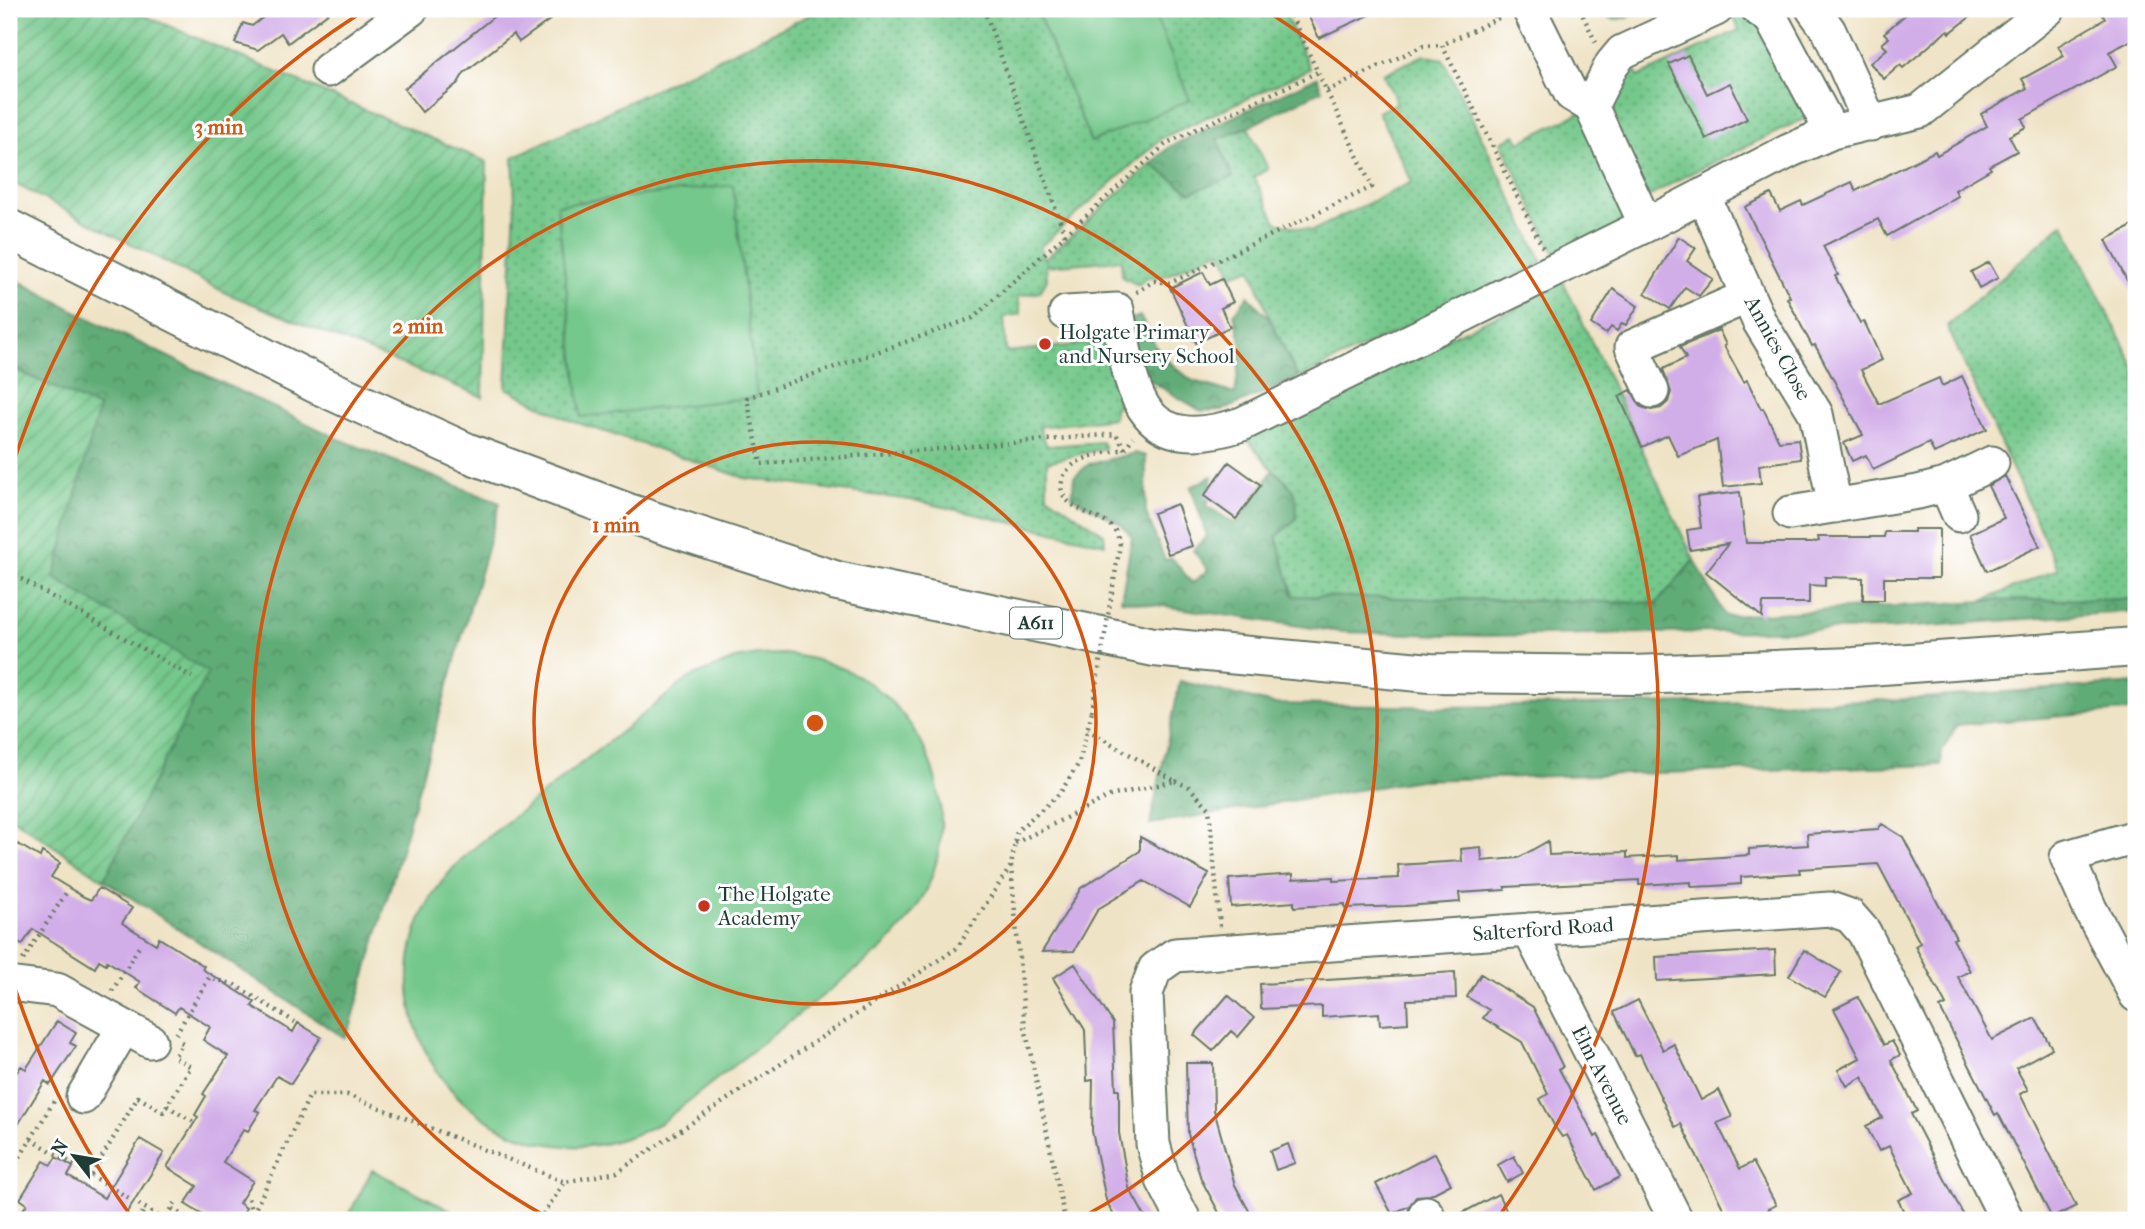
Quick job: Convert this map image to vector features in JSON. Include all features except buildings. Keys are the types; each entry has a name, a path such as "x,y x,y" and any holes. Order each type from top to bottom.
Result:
{"main road":[{"name":"A611","path":"9,229 367,407 468,453 628,513 837,581 1154,647 1430,673 1633,675 1854,667 2136,647"}],"street":[{"path":"328,70 411,9"},
{"path":"1591,106 1612,64 1622,52 1716,9"},
{"path":"1758,9 1771,18 1832,132"},
{"path":"1813,9 1829,31 1871,124"},
{"path":"1066,313 1117,310 1136,395 1147,416 1166,429 1193,434 1219,432 1242,424 1646,225 1789,151 1832,132 1920,111 2048,9"},
{"path":"1518,11 1571,94 1591,106 1646,225"},
{"name":"Annies Close","path":"1703,195 1759,321 1816,414 1836,506"},
{"path":"1652,391 1621,352 1748,296"},
{"path":"1790,513 1918,492 1953,500 1992,463"},
{"path":"2136,837 2067,857 2090,909 2136,995"},
{"name":"Salterford Road","path":"1184,1220 1163,1180 1153,1144 1146,993 1156,969 1175,955 1830,909 1850,916 1864,932 2007,1220"},
{"name":"Elm Avenue","path":"1529,930 1676,1220"},
{"path":"15,973 57,990 124,1027 83,1097"}],"path":[{"path":"984,9 1065,235"},
{"path":"1117,310 1141,287 1154,281 1170,283 1372,187 1288,9"},
{"path":"1492,9 1496,19"},
{"path":"1580,9 1598,48"},
{"path":"1327,91 1423,46 1442,45 1518,11"},
{"path":"1442,45 1554,270"},
{"path":"1125,449 1116,435 761,464 747,398 974,318 1167,143 1318,72"},
{"path":"1065,1220 1025,1027 1010,866 1017,831 1060,793 1079,763 1092,711 1120,545 1117,533 1111,525 1066,501 1060,488 1063,474 1074,462 1125,449 1147,416"},
{"path":"9,572 192,677"},
{"path":"1090,655 1104,657"},
{"path":"1088,730 1189,787 1209,808 1222,952"},
{"path":"1015,843 1110,796 1175,781"},
{"path":"248,1220 310,1095 324,1093 348,1095 565,1182 617,1172 957,948 1010,866"},
{"path":"15,973 68,890"},
{"path":"124,1027 139,947"},
{"path":"91,1175 138,1097 163,1112 191,1067 174,1057 183,1043 173,1038 209,978 233,984 295,1022"},
{"path":"9,1175 58,1094 83,1097"},
{"path":"167,1106 197,1124"},
{"path":"31,1139 165,1220 175,1203"},
{"path":"540,1220 565,1182"},
{"path":"248,1198 251,1210 248,1220"},
{"path":"138,1220 145,1209"},
{"path":"172,1209 191,1220"}],"green space":[{"path":"9,9 129,9 487,162 483,397 228,294 9,181"},
{"path":"822,9 1283,9 1310,69 1162,138 1040,247 1045,259 1151,164 1190,192 1232,177 1216,139 1248,127 1268,169 1254,177 1276,222 1312,231 1412,182 1378,112 1397,103 1383,74 1424,55 1443,59 1543,263 1298,378 1270,319 1251,268 1232,275 1221,250 1165,276 1147,278 1138,285 1122,277 1121,260 1046,266 1047,279 1040,292 1018,296 1021,314 1004,317 1006,352 1115,341 1125,401 1114,408 1114,418 1039,427 1047,446 1102,442 1105,448 1047,462 1047,495 1104,534 1105,544 918,501 745,478 569,420 506,388 515,202 513,157"},
{"path":"1036,9 1152,9 1190,100 1091,142"},
{"path":"1597,9 1644,9 1614,19"},
{"path":"1737,10 1754,13 1808,117 1687,175 1648,197 1608,115 1617,79 1630,60 1638,77 1739,30 1732,13"},
{"path":"1317,77 1322,90 1248,127 1217,139 1233,177 1191,192 1151,164 1169,147"},
{"path":"1585,110 1627,222 1556,257 1501,142 1515,135 1520,142"},
{"path":"733,185 757,397 581,417 557,205"},
{"path":"2063,223 2136,370 2136,599 1983,601 2058,569 1947,326"},
{"path":"9,276 102,325 339,439 500,503 351,1025 345,1038 104,880 207,672 54,578 99,408 9,366"},
{"path":"1563,281 1694,560 1657,603 1293,596 1276,537 1296,519 1287,481 1273,470 1242,433 1511,311 1528,302 1543,286"},
{"path":"1248,296 1270,319 1298,378 1223,410 1201,411 1134,371 1129,320 1140,316 1160,354 1191,380 1235,394 1242,345 1234,314"},
{"path":"9,367 99,408 54,578 208,672 104,880 9,816"},
{"path":"1135,453 1146,456 1146,513 1165,560 1172,558 1192,583 1208,570 1193,550 1207,536 1191,487 1212,476 1207,506 1234,523 1240,520 1273,470 1290,486 1296,502 1296,519 1276,537 1294,596 1657,603 1694,560 1725,616 1983,601 2136,599 2136,611 1887,629 1483,636 1341,632 1121,600 1132,537 1121,524 1072,497 1074,477 1089,464"},
{"path":"784,654 821,661 856,675 882,693 903,715 920,741 932,768 939,798 941,829 937,859 918,906 882,949 651,1128 603,1144 565,1146 524,1138 488,1120 457,1096 433,1065 417,1030 409,991 411,951 424,911 433,894 469,852 689,678 735,659"},
{"path":"1180,681 1273,704 1445,707 1893,700 2136,683 2136,710 1957,725 1942,751 1941,765 1419,780 1150,824"},
{"path":"372,1170 470,1220 346,1220"}],"place":[{"name":"Holgate Primary and Nursery School","path":"1045,344"},
{"name":"The Holgate Academy","path":"704,906"}]}
